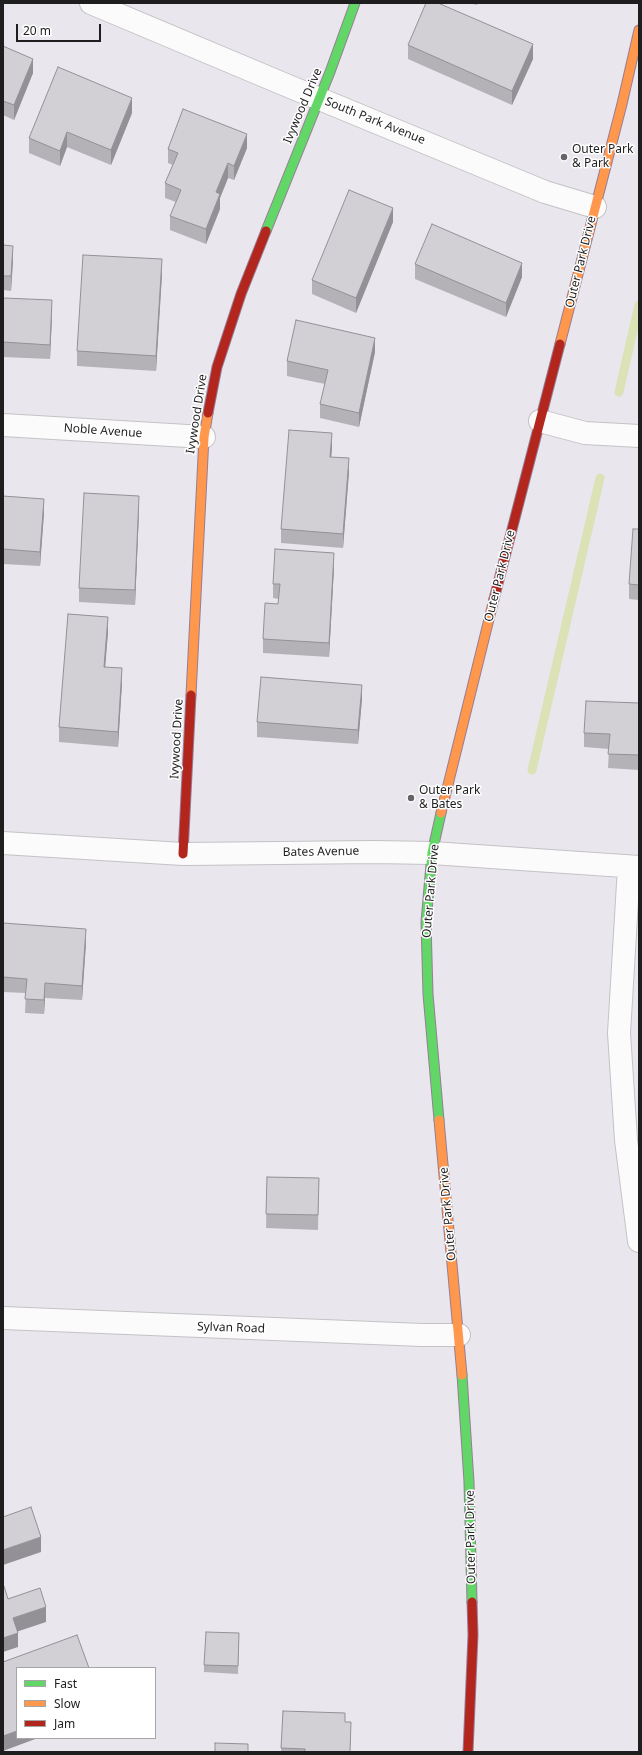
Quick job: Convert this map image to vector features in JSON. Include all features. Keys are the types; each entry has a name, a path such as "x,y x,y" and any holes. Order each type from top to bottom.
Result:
{"street":[{"name":"South Park Avenue","path":"91,3 545,192 595,207"},
{"name":"Ivywood Drive","path":"183,854 204,437 217,367 241,294 355,3"},
{"name":"Outer Park Drive","path":"468,1752 472,1620 469,1482 459,1335 428,994 426,922 432,853 450,772 639,30"},
{"path":"540,421 585,433 639,436"},
{"name":"Noble Avenue","path":"3,425 204,437"},
{"name":"Bates Avenue","path":"3,843 183,854 375,852 432,853 634,867"},
{"path":"634,867 619,1033 626,1140 639,1241"},
{"name":"Sylvan Road","path":"3,1318 422,1336 459,1335"}],"building":[{"path":"426,3 438,3 533,44 512,91 408,45"},
{"path":"3,46 33,59 14,105 3,101"},
{"path":"58,67 132,98 111,150 67,132 60,151 29,138"},
{"path":"183,109 247,134 234,166 228,163 216,192 220,194 206,229 170,216 181,190 165,183 178,153 168,149"},
{"path":"349,190 393,208 356,298 312,280"},
{"path":"432,224 522,263 506,303 415,264"},
{"path":"3,245 13,246 11,276 3,276"},
{"path":"83,255 162,259 156,356 77,351"},
{"path":"3,298 52,300 50,345 3,342"},
{"path":"296,320 375,338 359,413 320,404 328,370 287,361"},
{"path":"289,430 332,433 330,457 349,458 343,534 281,529"},
{"path":"84,493 139,496 135,590 79,588"},
{"path":"3,496 44,499 40,552 3,549"},
{"path":"633,529 639,529 639,585 629,584"},
{"path":"275,549 334,553 329,643 263,639 265,603 278,604 280,584 273,584"},
{"path":"68,614 108,617 104,667 122,668 118,732 59,727"},
{"path":"261,677 362,685 358,730 257,722"},
{"path":"586,701 639,703 639,755 608,754 610,734 584,733"},
{"path":"3,923 86,929 82,986 45,983 44,1000 25,999 27,979 3,977"},
{"path":"267,1177 319,1178 318,1215 266,1214"},
{"path":"31,1507 41,1537 3,1550 3,1517"},
{"path":"3,1586 8,1599 40,1588 46,1607 13,1618 18,1633 3,1638"},
{"path":"206,1632 239,1633 238,1666 204,1665"},
{"path":"77,1635 89,1667 16,1667 16,1731 3,1736 3,1662"},
{"path":"283,1711 345,1713 345,1722 351,1722 350,1752 305,1752 305,1749 281,1748"},
{"path":"215,1743 248,1744 248,1752 215,1752"}],"waterway":[{"path":"619,392 639,305"},
{"path":"532,770 600,478"}],"traffic: fast":[{"path":"266,231 330,72 355,3"},
{"path":"439,1120 428,994 426,922 432,853 441,813"},
{"path":"462,1375 469,1482 472,1602"}],"traffic: slow":[{"path":"560,344 622,104 639,30"},
{"path":"191,695 204,437 208,413"},
{"path":"441,813 494,599"},
{"path":"439,1120 462,1375"}],"traffic: jam":[{"path":"208,413 217,367 241,294 266,231"},
{"path":"494,599 560,344"},
{"path":"183,854 191,695"},
{"path":"468,1752 473,1635 472,1602"}],"place":[{"name":"Outer Park & Park","path":"564,157"},
{"name":"Outer Park & Bates","path":"411,798"}]}
